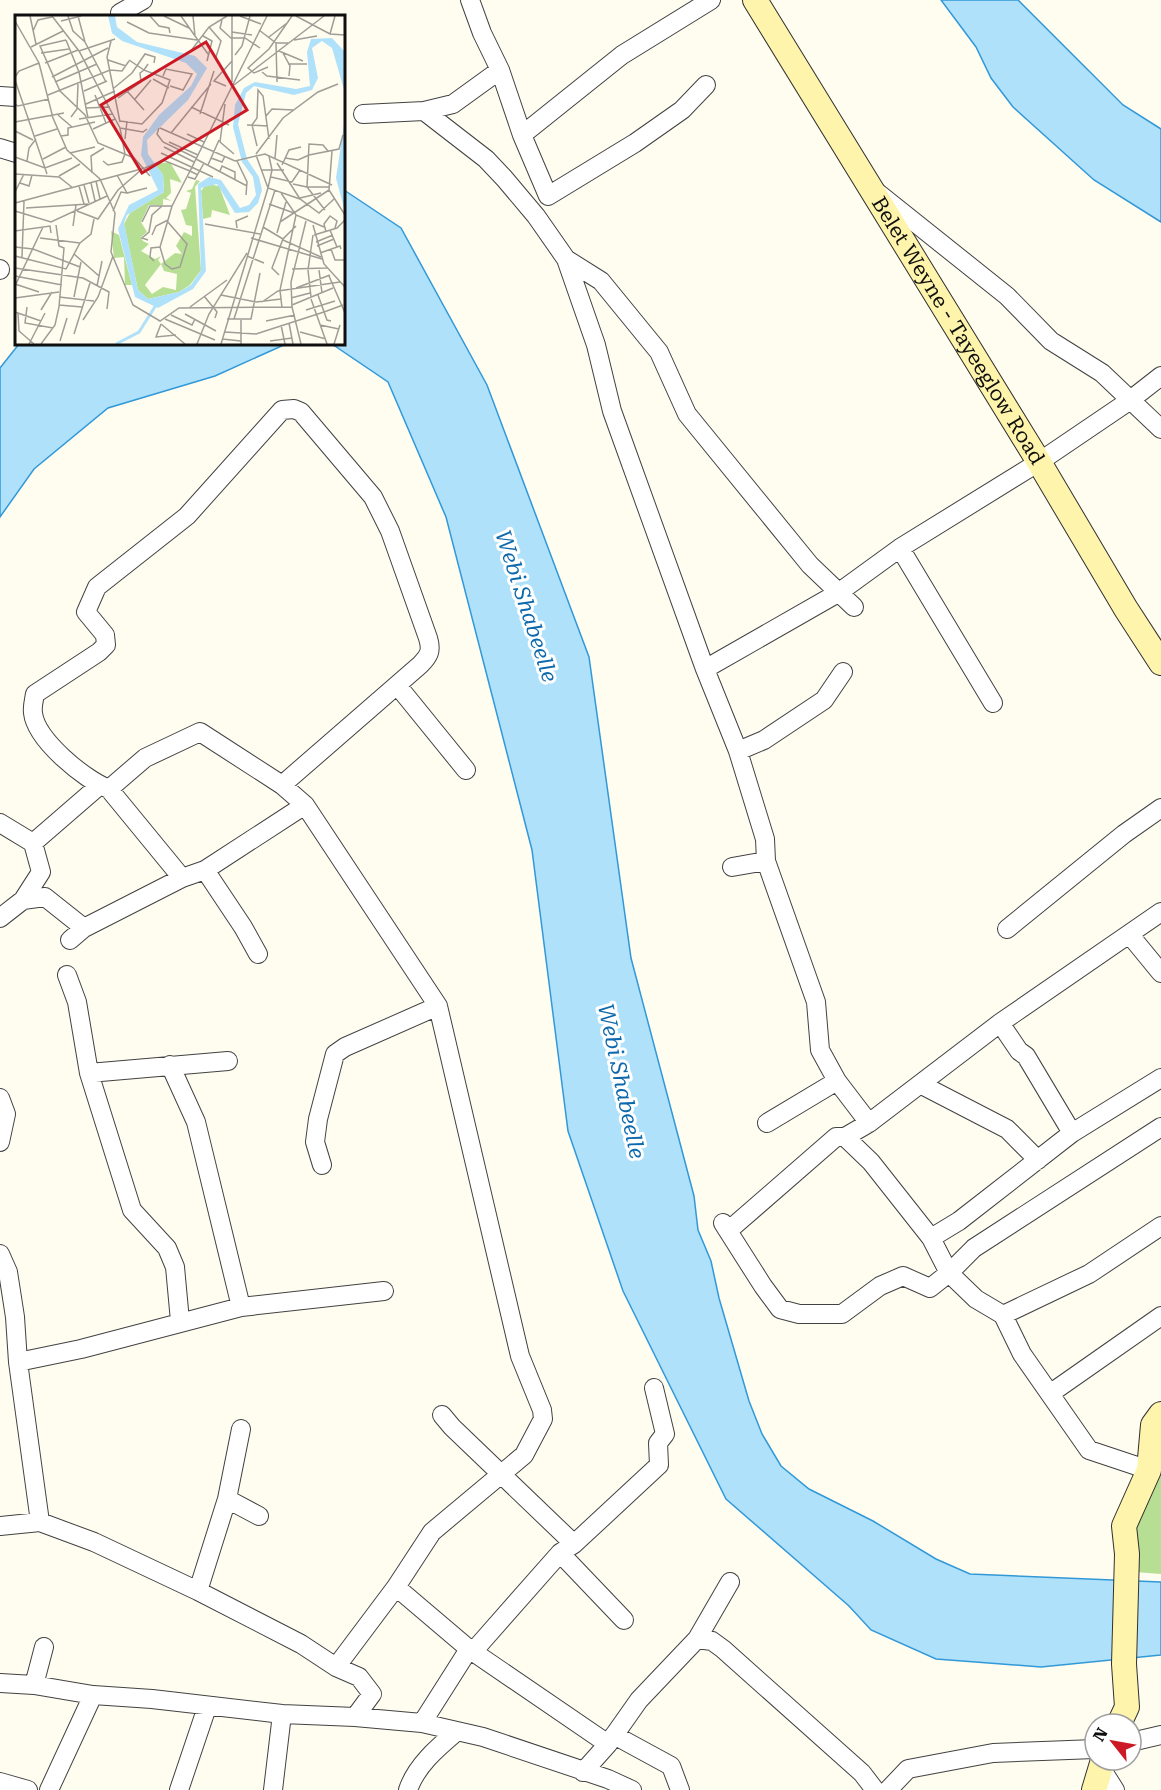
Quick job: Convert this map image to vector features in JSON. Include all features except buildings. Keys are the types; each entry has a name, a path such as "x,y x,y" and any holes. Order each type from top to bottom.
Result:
{"main road":[{"name":"Belet Weyne - Tayeeglow Road","path":"755,0 1161,663"},
{"path":"1125,1712 1127,1707 1124,1664 1127,1554 1124,1526 1149,1470 1154,1425 1161,1414"}],"street":[{"path":"119,10 143,0"},
{"path":"470,0 482,33 500,70 522,135 548,196 635,143 682,110 706,85"},
{"path":"522,135 622,55 711,0"},
{"path":"363,114 424,111 453,104 500,70"},
{"path":"0,96 15,97"},
{"path":"424,111 486,159 536,216 566,259 596,345 612,411 705,669 738,751 765,839 766,861 816,1002 820,1050 837,1081 868,1123"},
{"path":"0,148 15,153"},
{"path":"867,184 1013,290 1051,341 1102,373 1161,429"},
{"path":"566,259 601,281 659,352 687,414 810,565 854,607"},
{"path":"705,669 838,593 900,548 1039,462 1129,401 1161,376"},
{"path":"182,878 104,787 54,751 35,722 32,712 36,694 106,645 105,635 86,612 97,587 187,516 282,410 294,409 302,412 373,496 390,531 431,651 420,666 282,785"},
{"path":"900,548 993,703"},
{"path":"738,751 764,740 824,700 843,672"},
{"path":"397,685 466,770"},
{"path":"33,843 145,758 200,732 282,785 305,805 438,1006 520,1356 542,1410 543,1419 524,1455 432,1532 396,1587 336,1667"},
{"path":"23,900 45,897 77,934 182,878 205,870 305,805"},
{"path":"1007,929 1124,834 1161,808"},
{"path":"0,823 33,843 41,872 23,900 0,918"},
{"path":"732,867 766,861"},
{"path":"205,870 258,954"},
{"path":"1161,912 1000,1023 868,1123 845,1137 836,1137 725,1227 780,1309 799,1314 842,1314 879,1286 903,1276 930,1288 950,1274 974,1248 1161,1127"},
{"path":"1129,934 1161,973"},
{"path":"67,975 77,1002 89,1073 132,1210 167,1248 175,1268 180,1321"},
{"path":"322,1165 315,1142 318,1119 335,1054 345,1047 438,1006"},
{"path":"1000,1023 1019,1051 1026,1056 1072,1133"},
{"path":"89,1073 228,1061"},
{"path":"171,1065 196,1122 242,1307"},
{"path":"931,1238 959,1221 1072,1133 1161,1078"},
{"path":"767,1123 837,1081"},
{"path":"920,1084 1007,1130 1038,1160"},
{"path":"0,1098 6,1114 0,1142"},
{"path":"845,1137 871,1162 931,1238 950,1274 976,1299 1003,1315 1022,1354 1089,1450 1149,1470"},
{"path":"1003,1315 1089,1274 1161,1226"},
{"path":"0,1254 8,1272 15,1317 18,1362 40,1522"},
{"path":"18,1362 81,1349 180,1321 242,1307 384,1291"},
{"path":"1051,1393 1161,1316"},
{"path":"422,1724 468,1649 478,1646 567,1548 659,1466 658,1443 665,1434 654,1388"},
{"path":"442,1415 502,1474 567,1548 624,1620"},
{"path":"198,1591 227,1499 241,1429"},
{"path":"227,1499 259,1516"},
{"path":"0,1526 40,1522 94,1542 198,1591 301,1644 336,1667 359,1677 372,1694 355,1718"},
{"path":"583,1772 611,1740 639,1700 697,1639 730,1582"},
{"path":"396,1587 468,1649 611,1740 671,1766 680,1790"},
{"path":"697,1639 712,1641 723,1648 861,1773 875,1790"},
{"path":"34,1685 44,1647"},
{"path":"0,1683 34,1685 93,1695 152,1699 207,1707 422,1724 483,1737 608,1779 632,1790"},
{"path":"49,1790 93,1695"},
{"path":"179,1790 207,1707"},
{"path":"273,1790 282,1714"},
{"path":"408,1790 429,1757 456,1732"},
{"path":"1143,1739 1161,1735"},
{"path":"888,1790 908,1768 993,1753 1083,1765"},
{"path":"1102,1772 1115,1790"},
{"path":"0,1782 28,1790"}],"green space":[{"path":"1161,1441 1161,1574 1135,1572 1131,1526"}],"water":[{"path":"941,0 1018,0 1123,105 1161,129 1161,222 1094,180 1013,107 991,78 976,47"},
{"name":"Webi Shabeelle","path":"345,191 401,228 487,385 589,657 631,958 694,1196 698,1230 711,1261 719,1298 749,1401 762,1434 781,1466 809,1489 873,1521 936,1559 970,1574 1161,1582 1161,1655 1041,1667 936,1659 871,1630 849,1606 726,1499 623,1291 568,1131 532,850 446,517 388,382 333,345 345,345"},
{"path":"18,345 284,345 215,376 108,408 34,469 0,517 0,368"}]}
